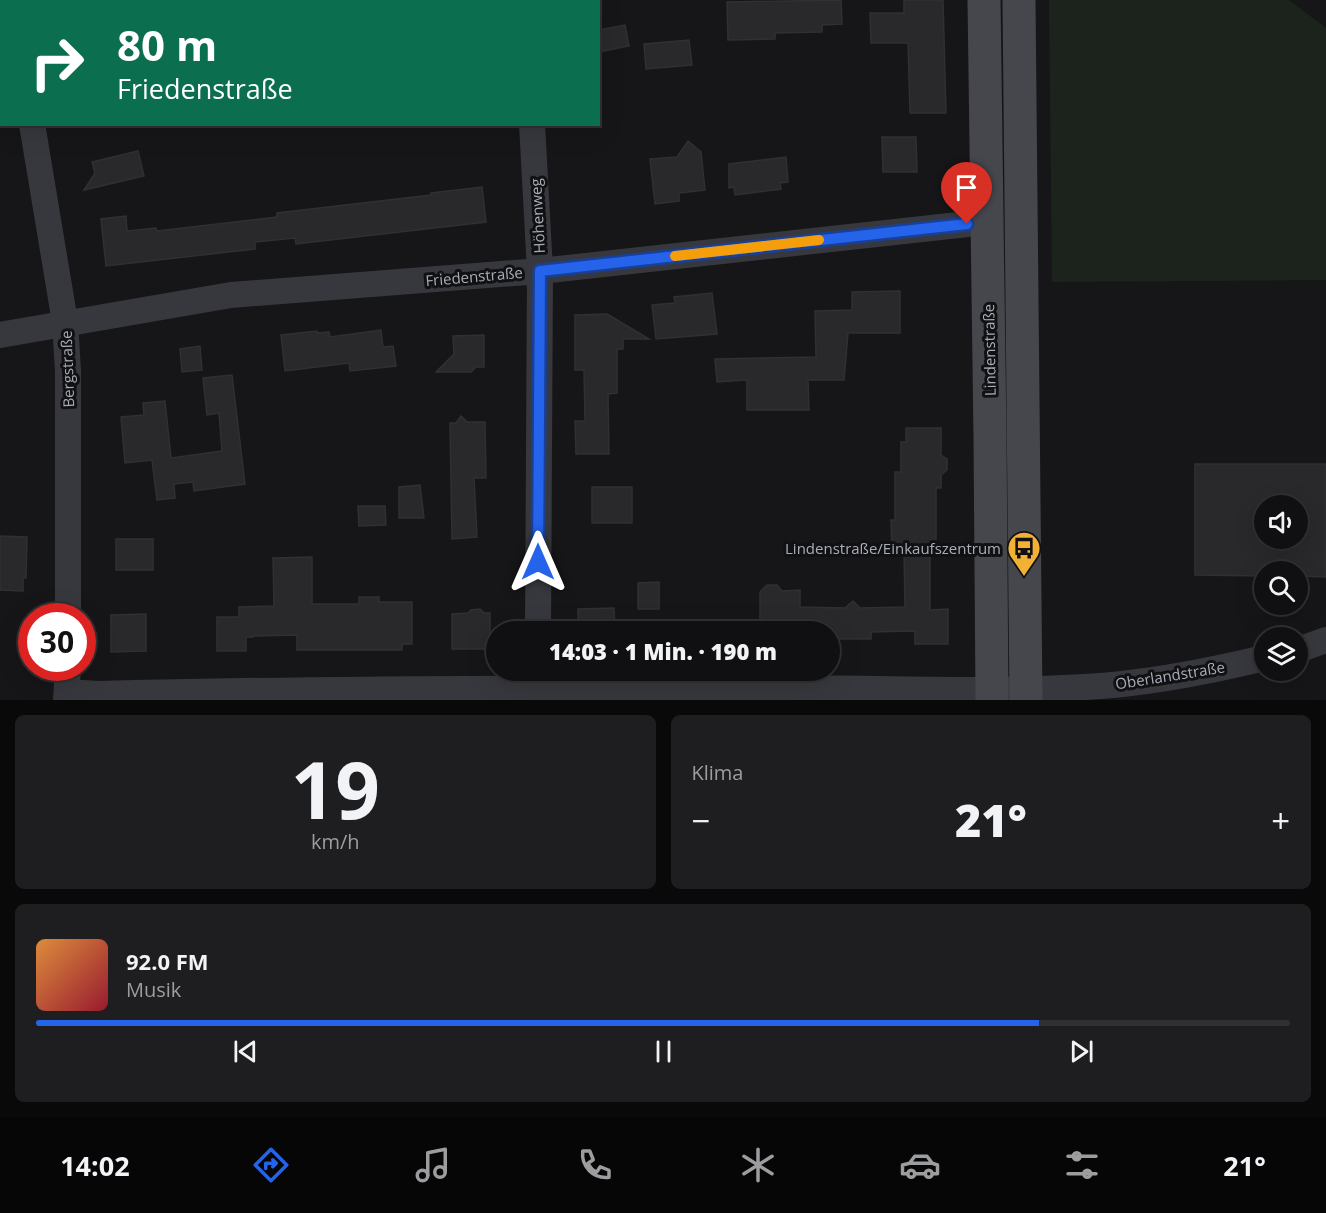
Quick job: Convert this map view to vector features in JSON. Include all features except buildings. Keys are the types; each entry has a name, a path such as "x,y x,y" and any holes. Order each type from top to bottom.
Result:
{"street":[{"name":"Lindenstraße","path":"984,0 992,695"},
{"path":"1018,0 1026,695"},
{"name":"Bergstraße","path":"32,126 65,322 68,371 68,603"},
{"name":"Höhenweg","path":"532,126 540,271 538,621"},
{"name":"Friedenstraße","path":"0,335 231,295 540,271 986,222"},
{"path":"1308,646 1326,640"},
{"name":"Oberlandstraße","path":"67,686 98,694 538,686 1026,695 1153,680 1254,660"}],"shaded area":[{"path":"1049,0 1289,0 1326,28 1326,280 1052,282"}],"slow traffic":[{"path":"675,256 819,240"}],"place":[{"name":"Lindenstraße/Einkaufszentrum","path":"1024,577"}],"route":[{"path":"538,562 540,271 967,224"}]}
